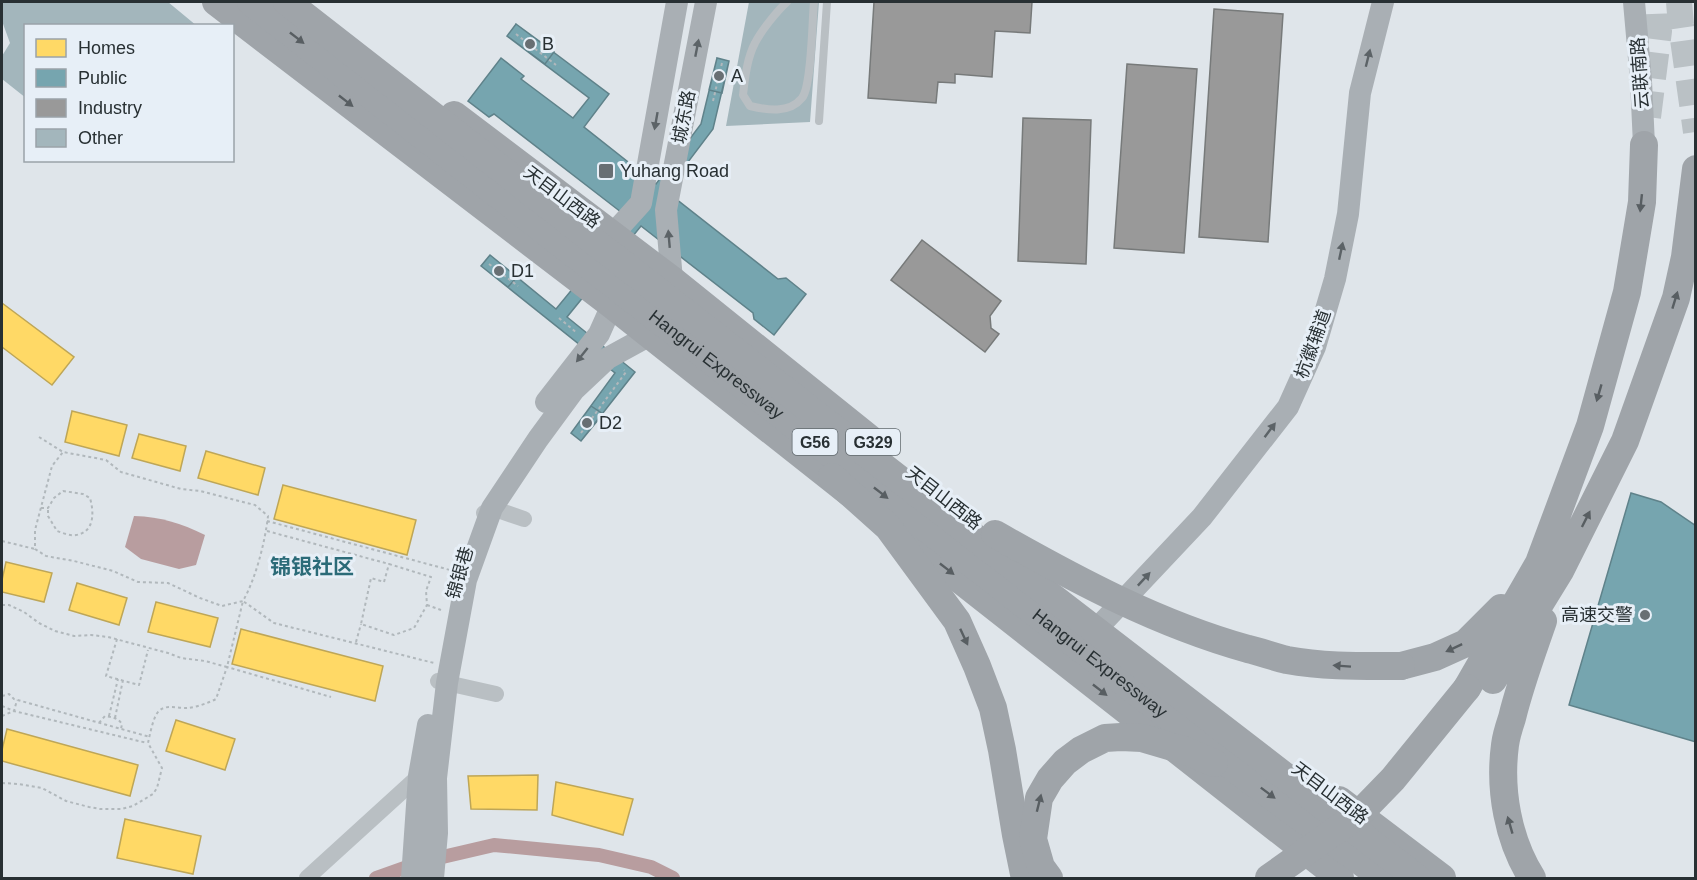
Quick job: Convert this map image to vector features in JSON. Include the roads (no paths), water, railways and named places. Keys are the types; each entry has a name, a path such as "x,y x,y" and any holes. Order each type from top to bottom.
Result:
{"highway":[{"path":"216,2 612,305 657,330 1340,879"},
{"name":"Hangrui Expressway","path":"251,2 657,330 1383,879"},
{"name":"Hangrui Expressway","path":"287,2 1417,879"},
{"name":"天目山西路","path":"308,2 672,280 964,515 1442,879"},
{"path":"1532,879 1515,843 1507,815 1504,780 1505,744 1549,567 1627,292 1642,202 1644,145"},
{"path":"1302,879 1371,828 1407,791 1475,693 1625,441 1676,298 1686,257 1695,169"},
{"path":"1620,317 1619,332 1626,345 1639,351 1653,345 1664,331"},
{"path":"657,330 888,527 957,621 993,708 1016,835 1027,879"},
{"path":"903,482 1085,584 1163,620 1220,641 1287,660 1346,667 1401,666 1435,657 1466,643 1549,567"},
{"path":"1269,879 1359,814 1475,693"},
{"path":"1049,879 1041,867 1033,839 1039,798 1050,779 1065,762 1081,750 1105,738 1142,738 1186,751 1242,774"}],"main road":[{"name":"城东路","path":"612,235 641,202 677,2"},
{"name":"城东路","path":"657,330 672,280 666,210 706,2"},
{"name":"杭徽辅道","path":"1104,621 1203,517 1288,407 1315,347 1335,279 1348,214 1360,93 1383,2"},
{"name":"云联南路","path":"1634,2 1644,145"},
{"path":"612,235 612,305"},
{"name":"锦银巷","path":"412,879 414,835 428,777 449,612 459,572 525,429 599,334 612,305"},
{"name":"锦银巷","path":"441,676 484,514 574,390 608,358 657,330"},
{"name":"锦银巷","path":"428,777 437,833 434,879"}],"street":[{"path":"484,514 524,519"},
{"path":"441,676 496,694"},
{"path":"307,879 428,777"}],"lane":[{"path":"787,2 755,44 746,73 743,95 750,106 770,111 790,107 803,98 808,81 814,2"},
{"path":"819,121 827,2"}],"waterway":[{"path":"376,878 421,862 494,845 599,855 651,867 673,878"}],"tunnel":[{"path":"1648,117 1659,31 1658,2"},
{"path":"1679,2 1696,132"}],"place":[{"name":"B","path":"530,44"},
{"name":"A","path":"719,76"},
{"name":"Yuhang Road","path":"606,171"},
{"name":"D1","path":"499,271"},
{"name":"D2","path":"587,423"},
{"name":"高速交警","path":"1645,615"}],"district":[{"name":"锦银社区","path":"312,567"}]}
